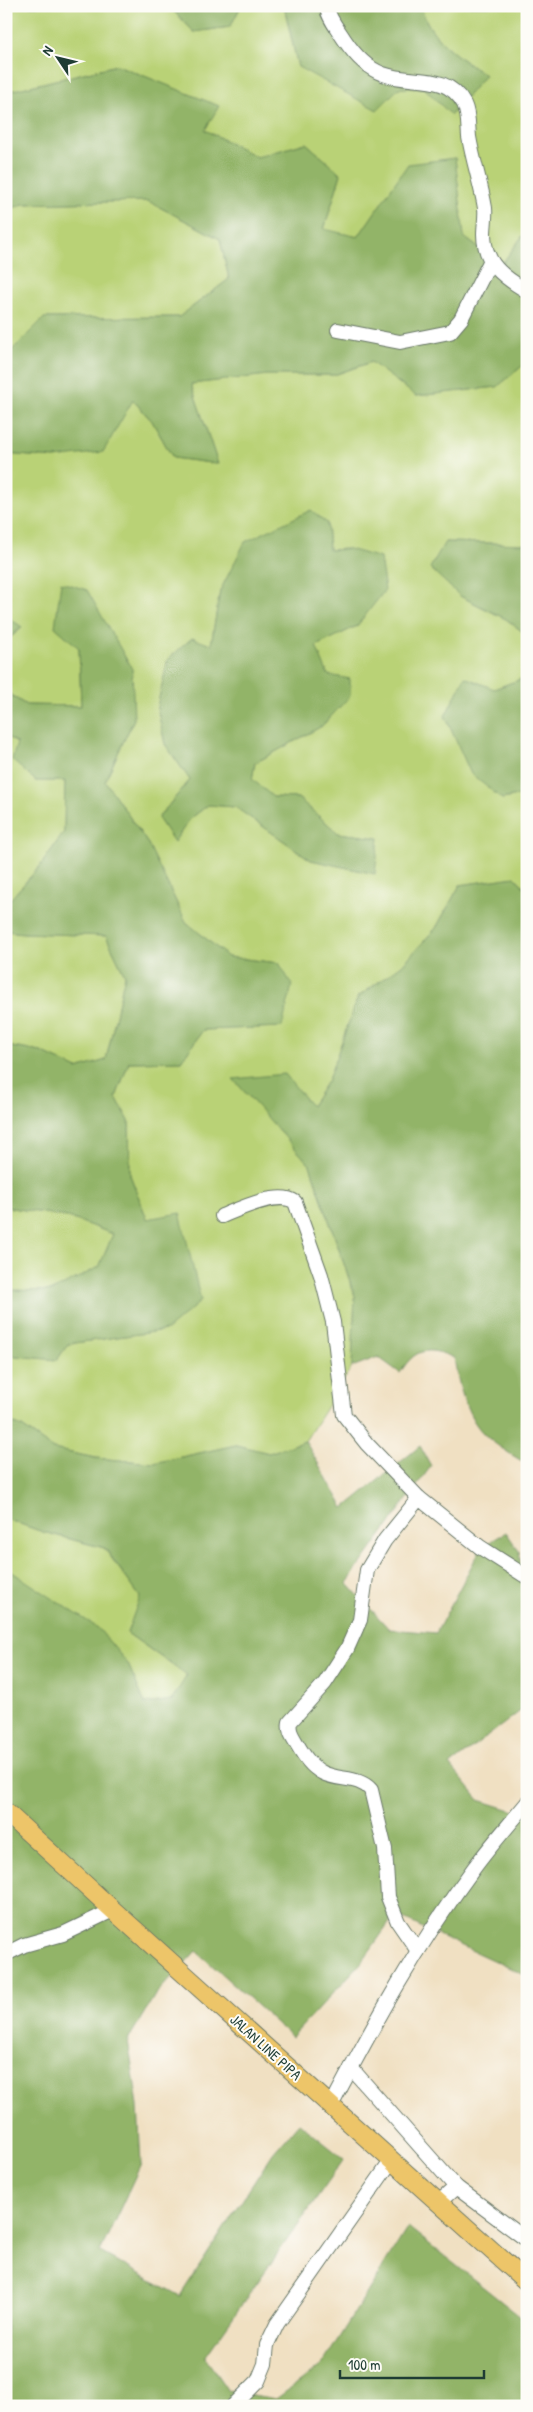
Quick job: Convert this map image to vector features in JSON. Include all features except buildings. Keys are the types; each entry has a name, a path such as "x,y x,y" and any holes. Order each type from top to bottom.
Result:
{"main road":[{"name":"JALAN LINE PIPA","path":"6,1812 527,2282"}],"street":[{"path":"326,6 329,17 353,52 369,66 394,77 429,79 440,82 459,96 465,106 469,138 485,210 484,248 490,262 499,272 527,291"},
{"path":"338,330 400,342 450,332 461,320 490,262"},
{"path":"222,1216 241,1208 283,1196 294,1202 321,1275 333,1322 341,1402 344,1414 356,1432 419,1498 480,1547 527,1578"},
{"path":"418,1951 398,1922 388,1896 385,1849 371,1790 361,1782 325,1774 314,1767 295,1741 289,1726 294,1716 325,1683 347,1649 360,1620 367,1570 385,1540 419,1498"},
{"path":"332,2106 351,2068 418,1951 472,1870 527,1804"},
{"path":"6,1954 24,1944 63,1934 113,1910"},
{"path":"351,2068 456,2187 527,2240"},
{"path":"233,2406 258,2381 265,2364 267,2345 277,2324 392,2160"},
{"path":"438,2203 456,2187"}],"green space":[{"path":"6,6 169,6 194,32 230,27 241,6 284,6 298,67 399,88 424,88 451,115 485,75 446,46 430,28 421,6 527,6 527,230 501,265 464,237 455,158 408,165 358,237 324,230 341,174 306,143 257,157 205,130 218,106 117,65 6,92"},
{"path":"169,6 241,6 230,27 194,32"},
{"path":"284,6 421,6 430,28 446,46 485,75 451,115 424,88 399,88 377,110 298,67"},
{"path":"117,65 219,106 205,130 257,157 306,143 341,174 324,229 358,237 408,164 455,158 464,237 501,265 527,230 527,362 497,387 416,396 371,362 334,375 267,375 191,384 218,464 173,458 152,421 133,400 103,452 55,458 6,454 6,356 44,318 179,317 229,279 220,239 148,201 23,204 6,211 6,92"},
{"path":"148,201 220,239 229,279 179,317 44,318 6,356 6,211 23,204"},
{"path":"371,362 417,396 497,387 527,362 527,544 445,542 460,596 506,619 527,635 527,677 494,689 502,799 527,794 527,890 515,877 460,885 436,928 402,965 358,997 328,1080 311,1106 234,1079 310,1165 355,1296 352,1367 305,1441 269,1453 236,1445 154,1463 95,1458 53,1449 22,1427 6,1420 6,1355 57,1360 68,1344 166,1330 181,1214 147,1219 130,1175 129,1121 116,1097 129,1062 181,1061 203,1030 282,1027 279,963 228,957 186,922 148,844 105,781 134,719 79,648 81,706 26,705 6,692 6,641 22,628 6,616 6,454 55,458 133,400 152,421 173,458 218,464 191,384 267,375 334,375","holes":["327,523 329,550 349,549 357,626 316,646 327,675 322,726 255,763 252,780 272,797 298,798 338,833 378,838 374,873 311,860 235,807 208,805 190,819 174,841 158,818 190,780 165,744 157,707 168,659 211,645 220,591"]},
{"path":"311,510 327,523 329,550 349,549 380,558 385,590 357,626 316,646 328,675 350,679 350,696 322,726 255,763 252,779 273,797 298,798 338,833 379,838 375,874 311,860 235,807 208,805 190,819 174,842 158,818 190,780 165,744 157,707 168,659 192,638 211,645 220,591 245,542"},
{"path":"445,542 527,544 527,635 506,619 460,596 430,568"},
{"path":"61,582 87,590 132,669 134,719 105,781 148,844 186,922 228,957 279,963 292,985 282,1027 203,1030 181,1061 129,1062 116,1097 129,1121 130,1175 147,1219 180,1213 201,1301 167,1330 68,1344 57,1360 6,1355 6,1290 52,1291 99,1267 113,1234 68,1217 6,1207 6,1046 41,1052 77,1069 106,1060 125,975 106,936 6,931 6,904 41,865 64,832 65,781 36,781 12,760 17,743 6,736 6,692 26,705 81,706 79,648 55,627"},
{"path":"6,616 22,627 6,641"},
{"path":"465,677 494,689 527,677 527,794 502,799 471,774 445,716"},
{"path":"6,736 17,743 35,781 65,781 64,832 41,865 6,904"},
{"path":"515,877 527,890 527,1464 493,1442 483,1433 471,1417 463,1397 454,1358 437,1352 423,1352 411,1358 400,1373 378,1357 352,1367 355,1296 310,1165 233,1079 285,1074 311,1106 328,1080 358,997 402,965 436,928 460,885"},
{"path":"6,931 106,936 125,975 106,1060 77,1069 41,1052 6,1046"},
{"path":"6,1207 68,1217 113,1234 100,1267 52,1291 6,1290"},
{"path":"6,1420 22,1427 53,1449 95,1458 154,1463 236,1445 269,1453 305,1441 344,1508 420,1446 431,1466 347,1583 389,1629 436,1633 481,1548 506,1532 519,1551 523,1581 527,1583 527,1699 523,1709 450,1765 479,1800 527,1815 527,1976 395,1915 361,1963 292,2037 196,1951 155,1995 128,2040 138,2105 141,2164 100,2252 180,2296 273,2153 299,2123 344,2159 205,2357 228,2391 276,2399 322,2365 408,2227 527,2322 527,2406 6,2406 6,1568 98,1628 128,1664 145,1704 172,1700 187,1675 127,1633 140,1597 105,1548 43,1532 6,1519"},
{"path":"6,1519 43,1532 104,1548 141,1598 127,1633 187,1676 172,1700 145,1704 128,1664 6,1568"}]}
